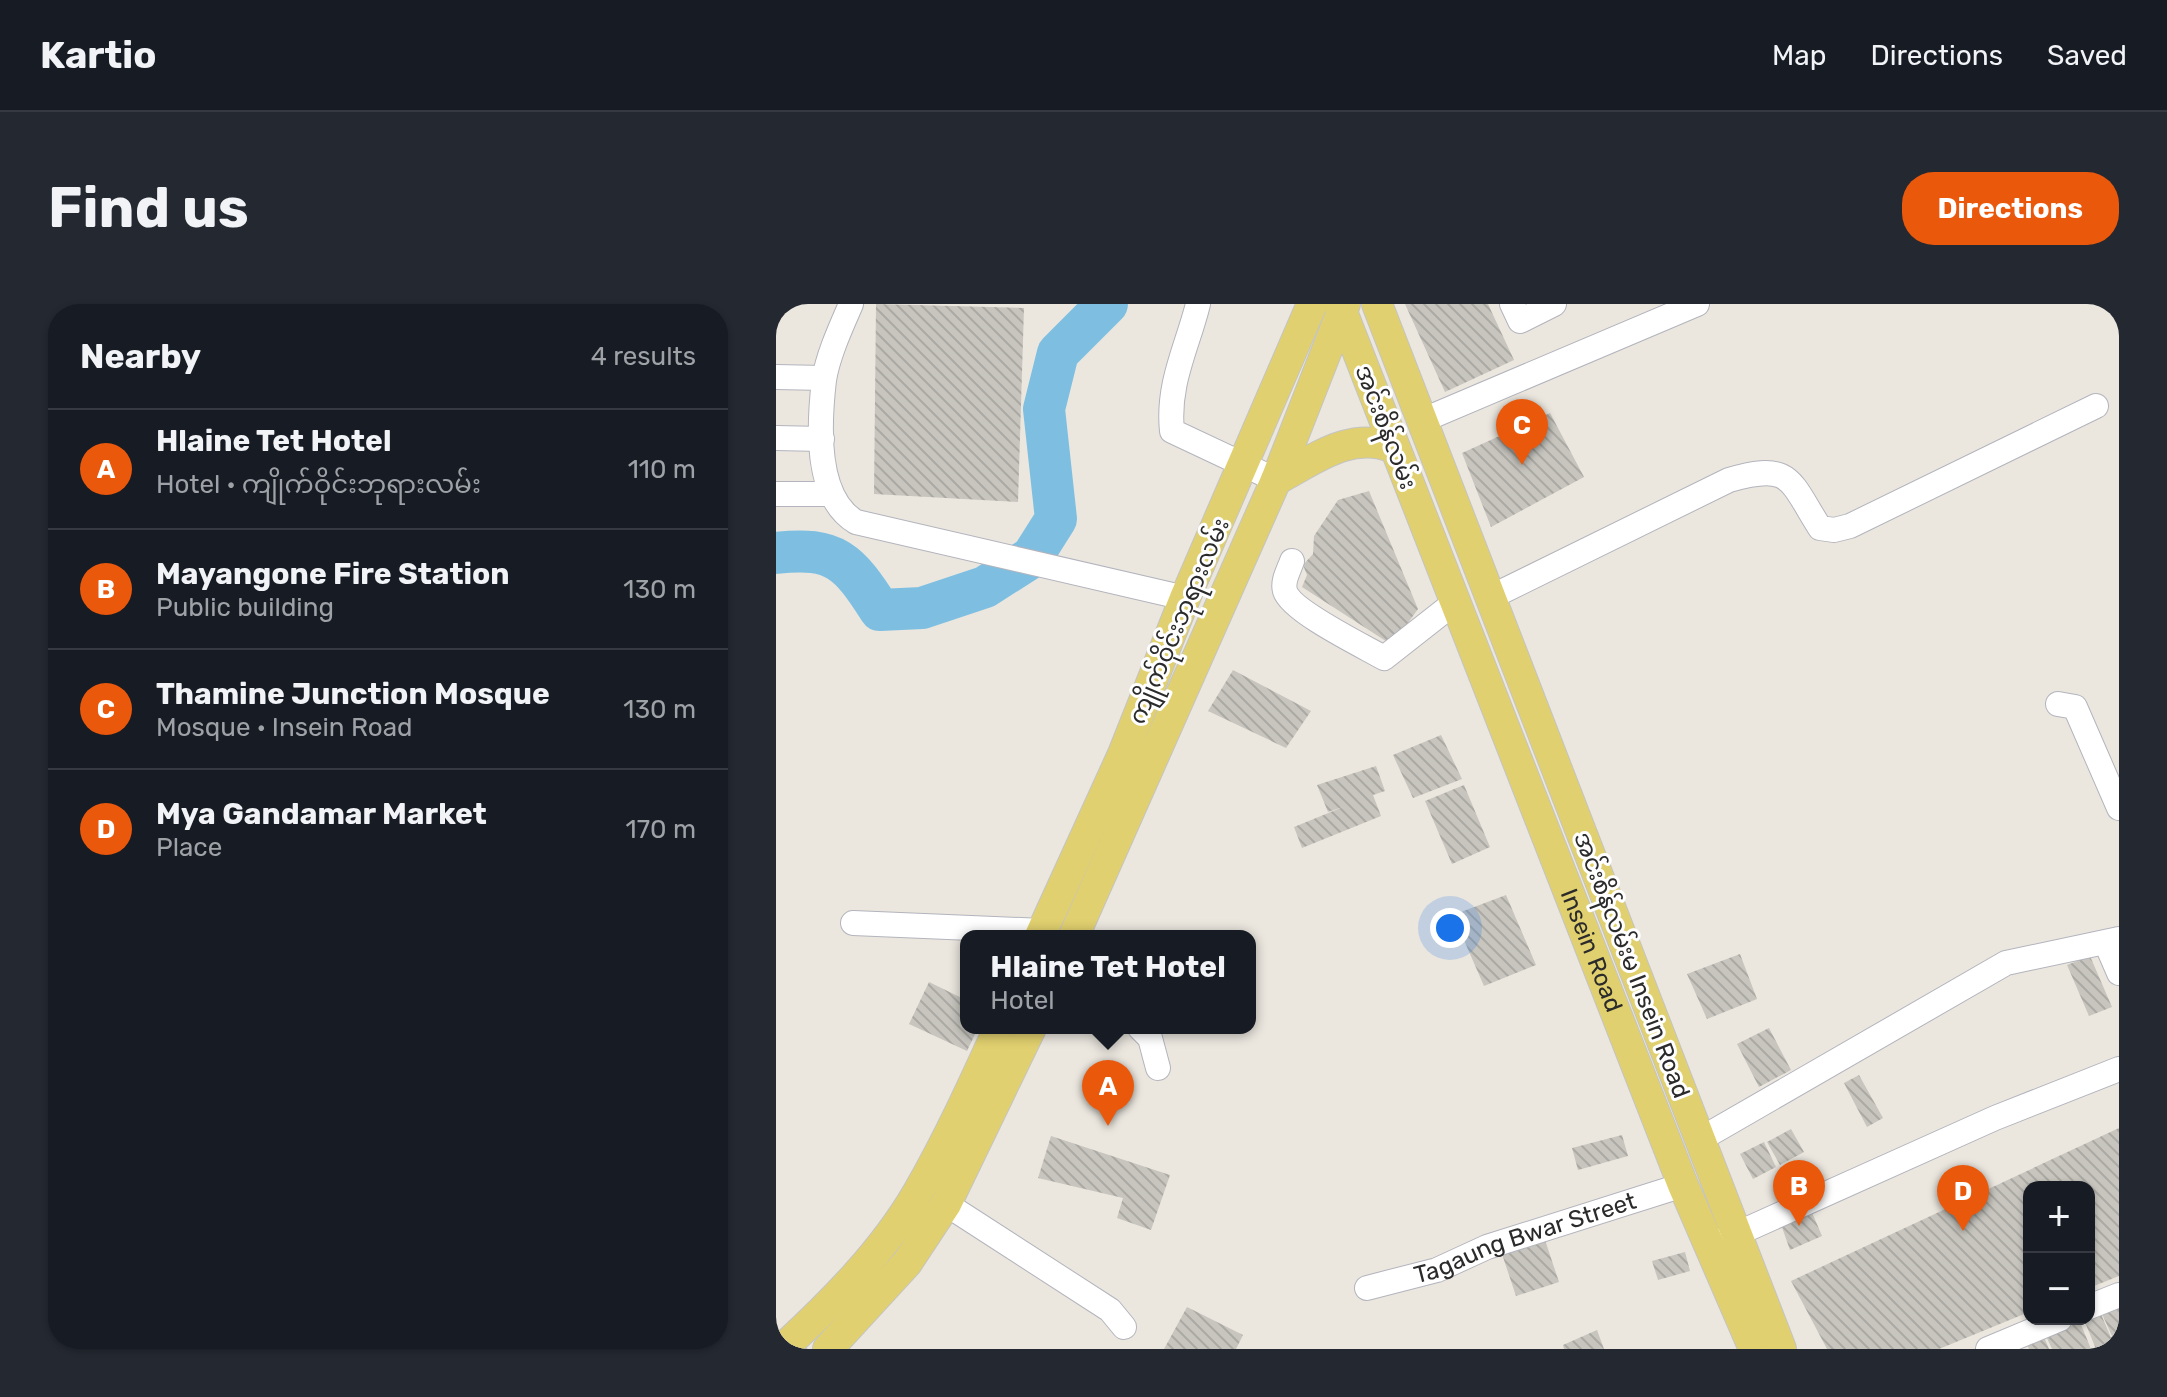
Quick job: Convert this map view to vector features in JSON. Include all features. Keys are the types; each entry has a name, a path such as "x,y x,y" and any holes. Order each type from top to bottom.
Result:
{"main road":[{"name":"ကျိုက်ဝိုင်းဘုရားလမ်း","path":"1044,930 1123,754 1185,598 1245,467 1312,304"},
{"path":"1377,304 1486,590"},
{"name":"ကျိုက်ဝိုင်းဘုရားလမ်း","path":"1077,930 1276,480 1342,306"},
{"name":"အင်းစိန်လမ်း","path":"1342,306 1433,550"},
{"path":"1276,480 1338,447 1359,440 1375,440 1394,448"},
{"name":"Insein Road","path":"1433,550 1683,1185 1723,1240 1754,1349"},
{"name":"အင်းစိန်လမ်းမ Insein Road","path":"1486,590 1699,1140 1723,1240 1781,1349"},
{"path":"782,1349 840,1291 888,1236 917,1194 996,1034"},
{"path":"828,1349 907,1263 946,1204 1028,1034"}],"street":[{"path":"851,304 824,378 822,439 829,494 842,514 856,522 1185,598"},
{"path":"1198,304 1169,403 1172,431 1276,480"},
{"path":"1512,304 1520,321 1554,304"},
{"path":"1421,421 1697,304"},
{"path":"776,377 824,378"},
{"path":"1486,590 1729,480 1764,470 1784,476 1820,528 1834,530 1850,526 2096,406"},
{"path":"776,438 822,439"},
{"path":"776,494 829,494"},
{"path":"1292,561 1284,585 1286,595 1299,608 1384,658 1454,603"},
{"path":"2058,704 2075,707 2119,808"},
{"path":"853,923 973,930"},
{"path":"1699,1140 2006,963 2112,941 2119,973"},
{"path":"1146,1034 1150,1038 1158,1068"},
{"path":"1723,1240 1995,1118 2119,1069"},
{"name":"Tagaung Bwar Street","path":"1367,1288 1414,1278 1487,1247 1683,1185"},
{"path":"946,1204 1110,1310 1124,1327"},
{"path":"2095,1305 2119,1295"},
{"path":"1988,1349 2046,1325"}],"building":[{"path":"876,304 1024,308 1018,502 874,494"},
{"path":"1405,304 1488,304 1514,360 1445,392"},
{"path":"1550,413 1584,477 1491,527 1462,453"},
{"path":"1369,491 1418,609 1392,645 1302,587 1307,575 1303,565 1313,554 1314,536 1338,500"},
{"path":"1233,670 1311,711 1286,748 1208,711"},
{"path":"1441,735 1462,779 1413,798 1393,755"},
{"path":"1376,766 1385,791 1373,795 1381,816 1302,848 1294,827 1343,807 1328,812 1317,785"},
{"path":"1464,785 1490,847 1452,864 1425,801"},
{"path":"1506,895 1536,965 1484,986 1453,915"},
{"path":"1740,954 1757,999 1707,1019 1687,974"},
{"path":"2090,956 2112,1007 2089,1016 2067,965"},
{"path":"929,982 960,997 960,1034 975,1034 967,1051 909,1024"},
{"path":"1769,1028 1791,1070 1759,1087 1737,1044"},
{"path":"1859,1075 1883,1118 1867,1127 1844,1083"},
{"path":"2119,1128 2119,1276 2095,1286 2095,1181 2023,1181 2023,1314 1939,1349 1827,1349 1791,1281"},
{"path":"1791,1129 1804,1152 1780,1165 1767,1142"},
{"path":"1622,1135 1628,1156 1578,1170 1572,1148"},
{"path":"1051,1136 1170,1175 1151,1230 1117,1218 1123,1198 1038,1178"},
{"path":"1764,1142 1776,1167 1753,1179 1740,1154"},
{"path":"1808,1203 1822,1236 1790,1250 1778,1216"},
{"path":"1543,1234 1559,1282 1516,1296 1500,1248"},
{"path":"1685,1252 1690,1271 1658,1280 1652,1261"},
{"path":"2119,1306 2119,1344 2116,1345 2102,1314"},
{"path":"1187,1307 1243,1335 1236,1349 1164,1349"},
{"path":"2101,1314 2115,1347 2096,1349 2086,1325 2095,1325 2095,1316"},
{"path":"2073,1325 2081,1325 2091,1349 2052,1349 2046,1336"},
{"path":"1597,1330 1604,1349 1564,1349 1563,1345"},
{"path":"2044,1337 2049,1349 2029,1349 2027,1344"}],"waterway":[{"path":"776,553 813,552 839,561 859,580 880,610 922,608 985,587 1032,557 1056,519 1044,409 1058,353 1107,304"}],"place":[{"name":"Thamine Junction Mosque","path":"1522,465"},
{"name":"Hlaine Tet Hotel","path":"1108,1126"},
{"name":"Mayangone Fire Station","path":"1799,1226"},
{"name":"Mya Gandamar Market","path":"1963,1231"}]}
